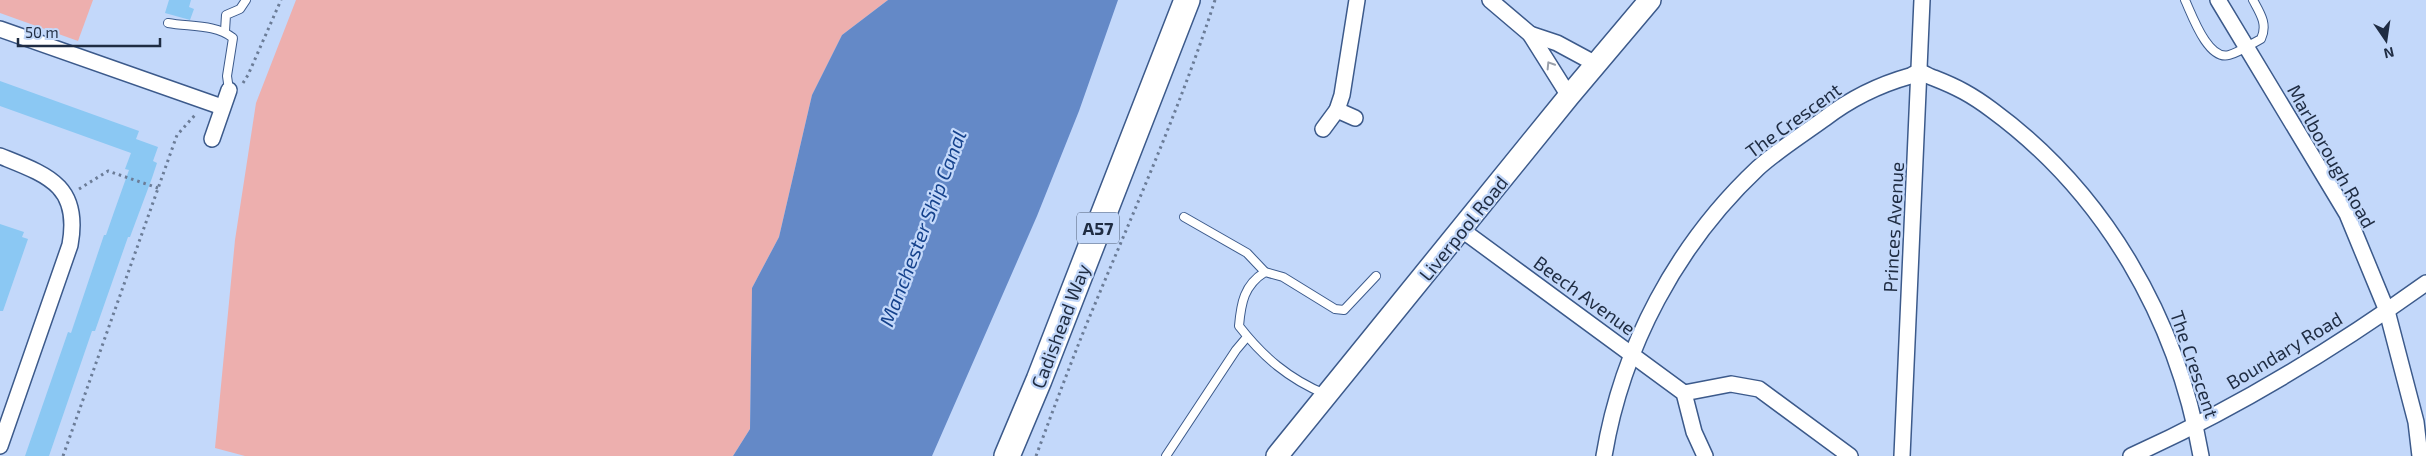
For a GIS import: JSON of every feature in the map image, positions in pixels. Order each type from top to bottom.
[{"type":"highway","name":"Cadishead Way","points":[[1007,456],[1039,380],[1187,0]]},
{"type":"main road","name":"Liverpool Road","points":[[1277,456],[1569,96],[1650,0]]},
{"type":"street","points":[[1323,129],[1337,110],[1342,95],[1357,0]]},
{"type":"street","points":[[1490,0],[1530,34],[1569,96]]},
{"type":"street","name":"Princes Avenue","points":[[1902,456],[1922,0]]},
{"type":"street","name":"Marlborough Road","points":[[2218,0],[2347,214],[2387,311],[2416,422],[2420,456]]},
{"type":"street","points":[[0,29],[222,107]]},
{"type":"street","points":[[1530,34],[1557,43],[1596,64]]},
{"type":"street","name":"The Crescent","points":[[1604,456],[1611,414],[1632,354],[1653,305],[1682,256],[1719,210],[1759,167],[1844,104],[1891,80],[1920,72],[1966,90],[2017,128],[2063,172],[2098,215],[2128,257],[2151,300],[2173,350],[2196,426],[2201,456]]},
{"type":"street","points":[[212,138],[229,90]]},
{"type":"street","points":[[1337,110],[1355,118]]},
{"type":"street","points":[[0,156],[45,174],[60,187],[70,206],[73,226],[70,245],[0,446]]},
{"type":"street","name":"Beech Avenue","points":[[1462,230],[1684,393]]},
{"type":"street","name":"Boundary Road","points":[[2131,456],[2196,426],[2387,311],[2426,283]]},
{"type":"street","points":[[1705,456],[1694,432],[1684,393],[1731,384],[1759,389],[1850,456]]},
{"type":"lane","points":[[225,31],[226,14],[240,9],[246,0]]},
{"type":"lane","points":[[2185,0],[2210,49],[2215,53],[2228,55],[2260,38],[2264,29],[2253,0]]},
{"type":"lane","points":[[168,23],[225,31],[234,38],[227,76],[229,90]]},
{"type":"lane","points":[[1184,217],[1248,253],[1265,272],[1283,277],[1335,309],[1344,310],[1376,276]]},
{"type":"lane","points":[[1265,272],[1254,279],[1246,290],[1239,326],[1247,337],[1280,369],[1300,383],[1327,395]]},
{"type":"lane","points":[[1166,456],[1236,350],[1247,337]]},
{"type":"path","points":[[229,90],[240,86],[248,75],[281,0]]},
{"type":"path","points":[[1036,456],[1084,330],[1149,176],[1201,44],[1215,0]]},
{"type":"path","points":[[64,456],[177,135],[208,102]]},
{"type":"path","points":[[65,197],[108,171],[158,188]]},
{"type":"shaded area","points":[[0,0],[93,0],[78,41],[0,13]]},
{"type":"shaded area","points":[[296,0],[888,0],[842,35],[812,95],[779,237],[752,288],[750,429],[733,456],[245,456],[215,448],[235,240],[256,103]]},
{"type":"water","name":"Manchester Ship Canal","points":[[888,0],[1118,0],[1079,111],[1037,216],[932,456],[733,456],[750,429],[752,288],[779,237],[812,95],[842,35]]},
{"type":"building","points":[[169,0],[191,0],[189,7],[194,9],[190,20],[165,13]]},
{"type":"building","points":[[0,81],[139,131],[136,139],[158,147],[153,161],[157,163],[152,178],[130,237],[128,237],[95,331],[92,331],[49,456],[25,456],[68,332],[71,333],[104,235],[106,235],[129,170],[125,169],[131,153],[0,106]]},
{"type":"building","points":[[0,224],[24,232],[22,237],[28,239],[3,311],[0,311]]}]
